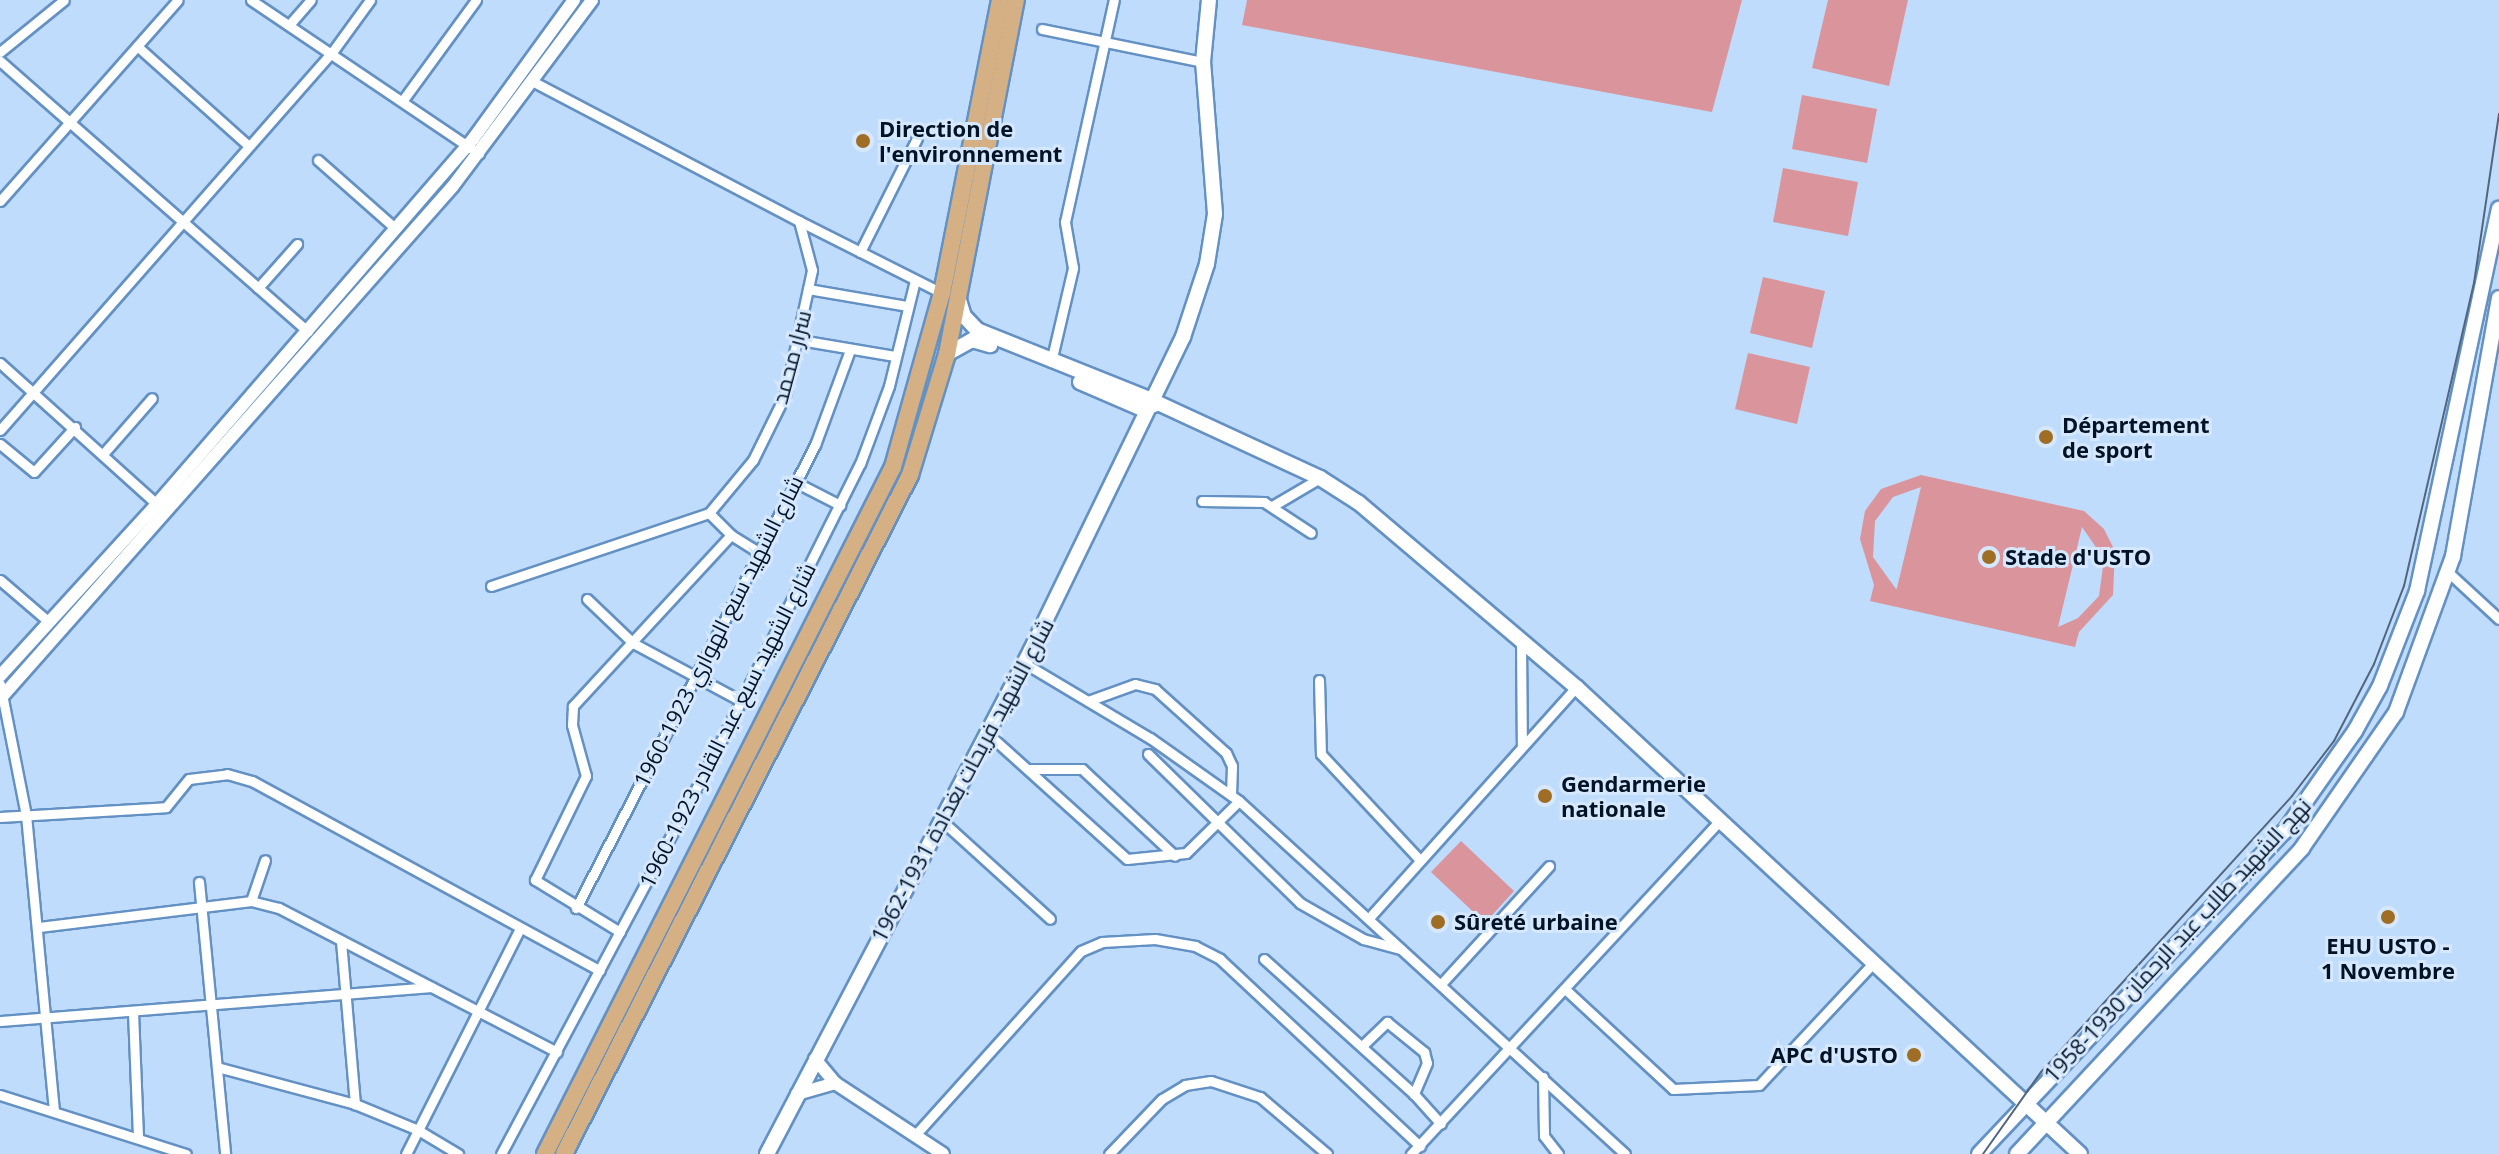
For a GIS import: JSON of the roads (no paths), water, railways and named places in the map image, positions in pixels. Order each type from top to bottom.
[{"type":"highway","points":[[545,1154],[877,506],[907,430],[942,293],[1000,0]]},
{"type":"highway","points":[[564,1154],[890,520],[925,435],[959,300],[1016,0]]},
{"type":"main road","name":"شارع الشهيد فريحات بغدادة 1931-1962","points":[[767,1154],[1024,663],[1154,405],[1183,337],[1213,235],[1214,187],[1203,62],[1209,0]]},
{"type":"main road","name":"نهج الشهيد طالب عبد الرحمان 1930-1958","points":[[1979,1154],[2284,832],[2327,775],[2380,686],[2417,591],[2499,209]]},
{"type":"main road","name":"نهج الشهيد طالب عبد الرحمان 1930-1958","points":[[2017,1154],[2302,848],[2342,797],[2396,712],[2448,572],[2474,459],[2499,298]]},
{"type":"main road","points":[[959,300],[964,316],[977,330],[1140,408],[1154,405],[1320,478],[1399,533],[1576,687],[2080,1154]]},
{"type":"main road","points":[[947,354],[961,342],[978,340],[1050,366]]},
{"type":"street","points":[[0,52],[64,0]]},
{"type":"street","points":[[0,201],[178,0]]},
{"type":"street","points":[[251,0],[333,51],[479,154]]},
{"type":"street","points":[[289,25],[311,0]]},
{"type":"street","points":[[0,430],[333,51],[370,0]]},
{"type":"street","points":[[403,100],[476,0]]},
{"type":"street","points":[[54,1110],[49,1018],[26,815],[2,692],[468,145],[574,0]]},
{"type":"street","points":[[0,676],[161,507],[479,154],[592,0]]},
{"type":"street","points":[[1050,366],[1073,268],[1065,222],[1114,0]]},
{"type":"street","points":[[1042,29],[1203,62]]},
{"type":"street","points":[[137,46],[249,146]]},
{"type":"street","points":[[0,61],[180,224],[308,332]]},
{"type":"street","points":[[534,82],[942,293]]},
{"type":"street","points":[[860,252],[917,138]]},
{"type":"street","points":[[318,160],[396,229]]},
{"type":"street","name":"سرار محمد","points":[[709,513],[753,460],[785,395],[800,340],[812,270],[799,221]]},
{"type":"street","points":[[258,288],[297,244]]},
{"type":"street","name":"شارع الشهيد سبع عبد القادر 1923-1960","points":[[501,1154],[600,971],[840,505],[880,412],[915,280]]},
{"type":"street","points":[[808,289],[907,306]]},
{"type":"street","points":[[800,340],[895,356]]},
{"type":"street","name":"شارع الشهيد سبع الهواري 1923-1960","points":[[576,908],[757,551],[815,445],[850,350]]},
{"type":"street","points":[[0,363],[161,507]]},
{"type":"street","points":[[103,454],[152,398]]},
{"type":"street","points":[[0,444],[34,472],[75,427]]},
{"type":"street","points":[[1202,501],[1274,505],[1320,478]]},
{"type":"street","points":[[795,482],[840,505]]},
{"type":"street","points":[[1274,505],[1311,533]]},
{"type":"street","points":[[491,586],[709,513],[731,535],[757,551]]},
{"type":"street","points":[[620,932],[543,889],[535,880],[538,867],[586,776],[572,725],[573,706],[731,535]]},
{"type":"street","points":[[2448,572],[2499,619]]},
{"type":"street","points":[[0,580],[49,622]]},
{"type":"street","points":[[587,599],[633,643],[741,701]]},
{"type":"street","points":[[1521,637],[1522,746]]},
{"type":"street","points":[[1024,663],[1088,701],[1235,798],[1625,1154]]},
{"type":"street","points":[[1319,680],[1321,754],[1420,860]]},
{"type":"street","points":[[987,733],[1123,857],[1186,853],[1220,820],[1235,798],[1232,766],[1226,753],[1155,689],[1135,684],[1088,701]]},
{"type":"street","points":[[1369,918],[1576,687]]},
{"type":"street","points":[[1148,754],[1314,913],[1363,939],[1405,950]]},
{"type":"street","points":[[1028,769],[1082,769],[1175,856]]},
{"type":"street","points":[[0,817],[166,807],[189,779],[227,774],[252,781],[519,930],[600,971]]},
{"type":"street","points":[[941,820],[1050,919]]},
{"type":"street","points":[[1411,1154],[1720,820]]},
{"type":"street","points":[[251,901],[265,860]]},
{"type":"street","points":[[1441,984],[1549,866]]},
{"type":"street","points":[[199,882],[225,1154]]},
{"type":"street","points":[[39,927],[203,904],[251,901],[279,908],[557,1052]]},
{"type":"street","points":[[406,1154],[519,930]]},
{"type":"street","points":[[916,1134],[1081,951],[1102,942],[1155,939],[1195,946],[1220,959],[1420,1146]]},
{"type":"street","points":[[341,941],[355,1104]]},
{"type":"street","points":[[1264,959],[1414,1094],[1441,1124]]},
{"type":"street","points":[[1565,989],[1673,1089],[1759,1085],[1874,962]]},
{"type":"street","points":[[0,1021],[212,1007],[432,987]]},
{"type":"street","points":[[133,1012],[138,1137]]},
{"type":"street","points":[[1362,1046],[1387,1022],[1424,1052],[1427,1063],[1414,1094]]},
{"type":"street","points":[[815,1059],[835,1083],[943,1154]]},
{"type":"street","points":[[217,1067],[355,1104],[418,1130],[458,1154]]},
{"type":"street","points":[[1543,1077],[1544,1136],[1558,1154]]},
{"type":"street","points":[[1109,1154],[1162,1099],[1185,1085],[1211,1081],[1260,1097],[1326,1154]]},
{"type":"street","points":[[797,1094],[835,1083]]},
{"type":"street","points":[[0,1095],[186,1154]]},
{"type":"tram line","points":[[1983,1154],[2041,1072],[2292,796],[2334,741],[2374,664],[2404,586],[2474,283],[2499,114]]},
{"type":"place","name":"Direction de l'environnement","points":[[863,141]]},
{"type":"place","name":"Département de sport","points":[[2046,437]]},
{"type":"place","name":"Stade d'USTO","points":[[1989,557]]},
{"type":"place","name":"Gendarmerie nationale","points":[[1545,796]]},
{"type":"place","name":"EHU USTO - 1 Novembre","points":[[2388,917]]},
{"type":"place","name":"Sûreté urbaine","points":[[1438,922]]},
{"type":"place","name":"APC d'USTO","points":[[1914,1055]]}]
